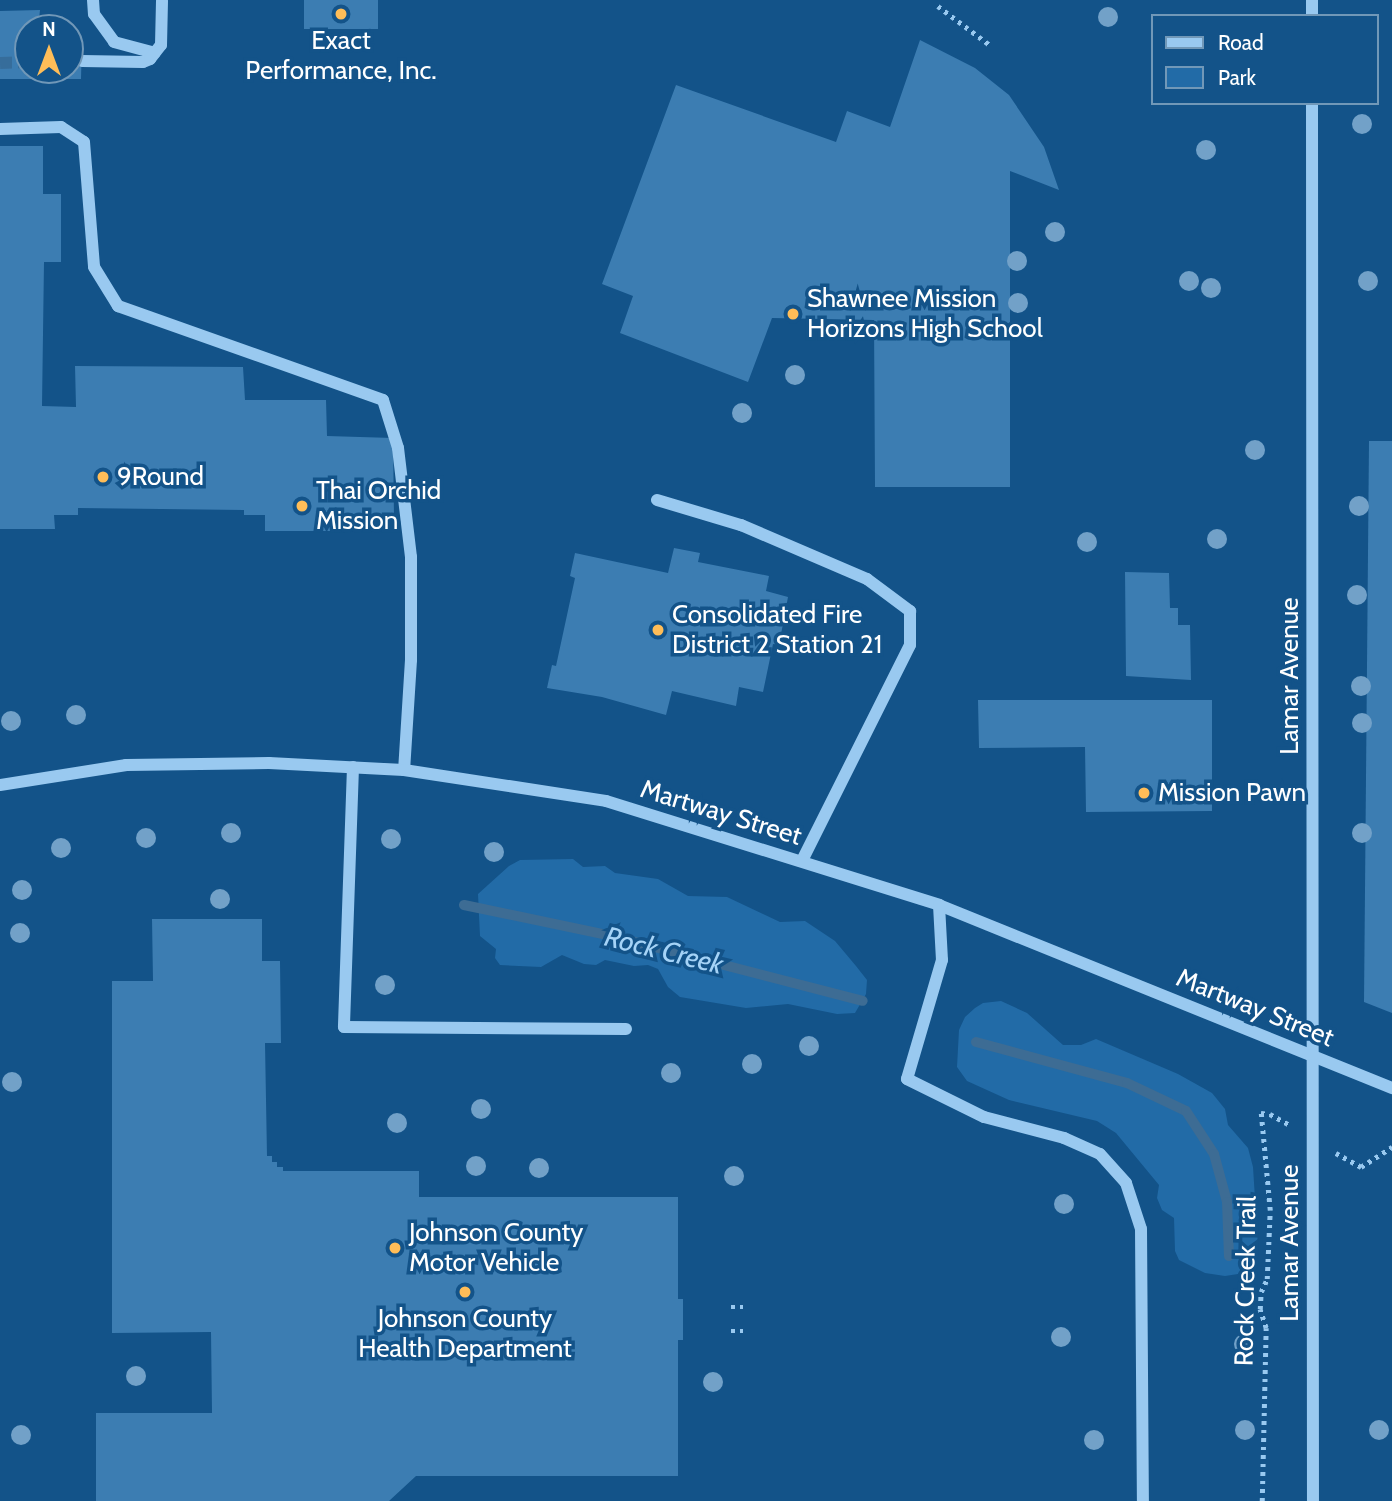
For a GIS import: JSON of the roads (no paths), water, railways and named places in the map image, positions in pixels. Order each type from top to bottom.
[{"type":"street","points":[[93,0],[94,14],[114,42],[155,53]]},
{"type":"street","points":[[84,61],[143,62],[155,53],[162,45],[162,1]]},
{"type":"street","name":"Lamar Avenue","points":[[1312,105],[1313,1501]]},
{"type":"street","points":[[0,129],[61,127],[84,142],[94,267],[118,306],[383,400],[398,448],[411,557],[411,660],[404,769]]},
{"type":"street","points":[[657,500],[741,525],[867,579],[911,611],[909,645],[802,861]]},
{"type":"street","name":"Martway Street","points":[[0,785],[126,765],[269,763],[404,769],[606,801],[939,905],[1392,1088]]},
{"type":"street","points":[[353,766],[344,1027],[626,1029]]},
{"type":"street","points":[[939,905],[942,960],[907,1079],[984,1117],[1064,1138],[1100,1154],[1126,1183],[1141,1229],[1143,1501]]},
{"type":"waterway","name":"Rock Creek","points":[[464,905],[608,935],[863,1001]]},
{"type":"waterway","name":"Rock Creek","points":[[976,1042],[1127,1083],[1186,1111],[1214,1154],[1227,1202],[1229,1256]]},
{"type":"tunnel","points":[[0,63],[14,62]]},
{"type":"place","name":"Exact Performance, Inc.","points":[[341,14]]},
{"type":"place","name":"Shawnee Mission Horizons High School","points":[[793,314]]},
{"type":"place","name":"9Round","points":[[103,477]]},
{"type":"place","name":"Thai Orchid Mission","points":[[302,506]]},
{"type":"place","name":"Consolidated Fire District 2 Station 21","points":[[658,630]]},
{"type":"place","name":"Mission Pawn","points":[[1144,793]]},
{"type":"place","name":"Johnson County Motor Vehicle","points":[[395,1248]]},
{"type":"place","name":"Johnson County Health Department","points":[[465,1292]]}]
